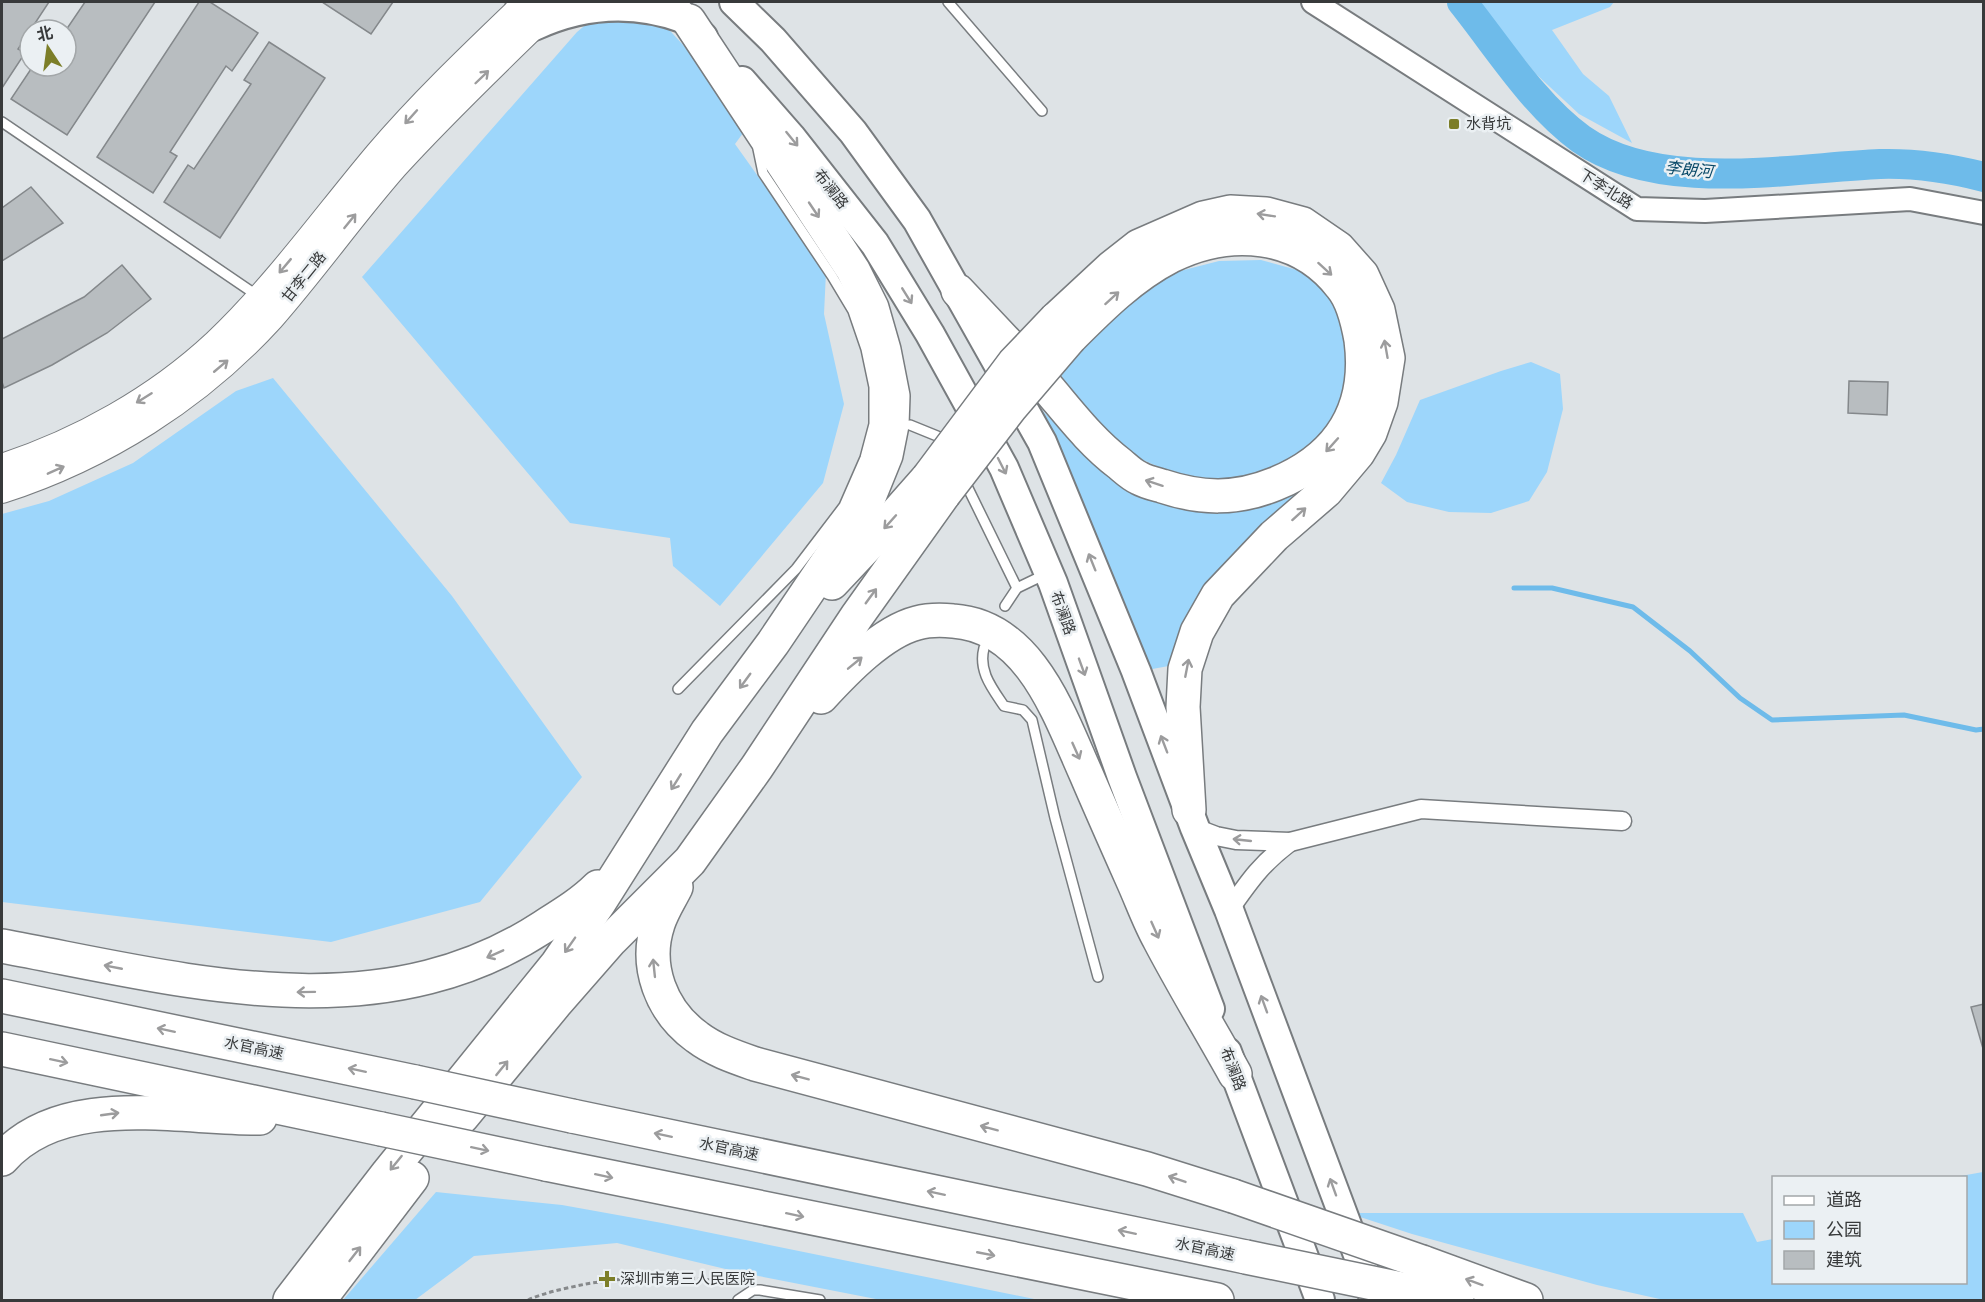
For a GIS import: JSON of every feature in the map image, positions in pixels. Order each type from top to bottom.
[{"type":"highway","points":[[290,1300],[388,1173],[557,964],[599,903],[707,732],[773,643],[854,523],[878,478],[886,455],[892,424],[893,396],[884,350],[872,308],[853,270],[679,11]]},
{"type":"highway","points":[[773,643],[882,530],[936,486],[1011,407],[1063,329],[1111,268],[1139,246],[1203,218],[1230,212],[1266,214],[1303,224],[1338,248],[1362,275],[1378,310],[1388,358],[1381,402],[1370,433],[1358,453],[1326,490],[1274,537],[1218,595],[1197,632],[1185,669],[1184,688],[1192,819]]},
{"type":"highway","points":[[958,291],[1104,452],[1138,478],[1176,491],[1215,497],[1257,491],[1293,477],[1326,452],[1345,430],[1360,398],[1364,361],[1358,323],[1343,288],[1323,266],[1294,247],[1252,238],[1214,240],[1172,256],[1135,277],[1063,329]]},
{"type":"highway","points":[[936,486],[857,616],[757,767],[690,861],[658,923],[653,947],[653,973],[660,994],[675,1016],[696,1036],[722,1051],[755,1065],[1147,1169],[1233,1196],[1422,1278],[1526,1300]]},
{"type":"highway","points":[[757,767],[848,667],[899,630],[918,622],[942,620],[964,622],[987,630],[1012,646],[1033,669],[1061,717],[1159,939],[1235,1074]]},
{"type":"highway","points":[[2,946],[215,986],[300,992],[378,988],[459,967],[495,954],[530,936],[592,893],[639,841]]},
{"type":"highway","points":[[319,1300],[414,1175],[555,1004],[611,940],[690,861]]},
{"type":"highway","name":"水官高速","points":[[2,996],[1246,1257],[1422,1278],[1457,1300]]},
{"type":"highway","points":[[2,1048],[546,1164],[1217,1300]]},
{"type":"highway","points":[[2,1160],[11,1149],[40,1130],[75,1118],[110,1114],[166,1113],[230,1118],[324,1117]]},
{"type":"main road","name":"甘李二路","points":[[2,467],[74,438],[125,410],[168,383],[216,343],[259,297],[421,106],[526,9],[560,2]]},
{"type":"main road","points":[[734,2],[773,40],[853,132],[917,220],[1042,442],[1136,671],[1229,910],[1375,1300]]},
{"type":"main road","points":[[526,9],[558,15],[583,7],[611,3],[640,4],[679,11]]},
{"type":"main road","name":"甘李二路","points":[[2,490],[38,478],[84,458],[135,430],[177,402],[230,359],[270,318],[394,168],[436,122],[526,9]]},
{"type":"main road","name":"布澜路","points":[[679,11],[791,137],[875,244],[930,334],[1004,468],[1048,573],[1122,777],[1320,1300]]},
{"type":"street","name":"下李北路","points":[[1313,2],[1637,209],[1705,211],[1910,199],[1983,213]]},
{"type":"street","points":[[1192,819],[1216,836],[1236,840],[1290,842],[1421,809],[1623,821]]},
{"type":"street","points":[[1229,910],[1252,876],[1272,855],[1290,842]]},
{"type":"lane","points":[[948,2],[1042,111]]},
{"type":"lane","points":[[678,689],[796,568],[844,506],[866,458],[877,424],[874,387],[866,349],[853,311],[763,173],[750,115]]},
{"type":"lane","points":[[2,122],[259,297]]},
{"type":"lane","points":[[910,425],[942,438],[1017,588]]},
{"type":"lane","points":[[1005,606],[1017,588],[1048,573]]},
{"type":"lane","points":[[984,648],[982,666],[989,684],[1004,706],[1023,710],[1032,720],[1055,819],[1098,977]]},
{"type":"lane","points":[[738,1300],[753,1290],[820,1300]]},
{"type":"path","points":[[528,1300],[572,1287],[625,1278],[679,1277],[771,1291]]},
{"type":"green space","points":[[1478,2],[1614,2],[1610,7],[1552,30],[1583,74],[1609,96],[1632,143],[1579,114],[1536,74]]},
{"type":"green space","points":[[600,13],[662,22],[684,46],[746,129],[735,144],[826,272],[824,314],[844,404],[823,483],[720,606],[673,566],[670,538],[570,523],[362,277],[577,32]]},
{"type":"green space","points":[[1261,260],[1301,271],[1323,289],[1341,316],[1353,352],[1345,393],[1329,429],[1304,451],[1263,473],[1221,481],[1179,476],[1125,452],[1088,423],[1060,373],[1081,344],[1149,283],[1180,271],[1219,261]]},
{"type":"green space","points":[[1531,362],[1560,374],[1563,409],[1547,472],[1529,501],[1491,513],[1449,512],[1407,502],[1381,483],[1420,400]]},
{"type":"green space","points":[[273,378],[452,596],[582,777],[480,902],[331,942],[2,902],[2,514],[49,501],[133,463],[236,391]]},
{"type":"green space","points":[[1040,408],[1080,449],[1170,496],[1344,451],[1280,514],[1234,552],[1204,588],[1180,628],[1174,665],[1147,670]]},
{"type":"green space","points":[[1983,1172],[1983,1300],[1664,1300],[1597,1285],[1412,1234],[1348,1213],[1743,1213],[1757,1242],[1772,1239],[1772,1284],[1967,1284],[1967,1176],[1961,1176]]},
{"type":"green space","points":[[436,1192],[562,1205],[662,1223],[1039,1300],[881,1300],[738,1272],[617,1243],[474,1256],[415,1300],[343,1300]]},
{"type":"building","points":[[2,2],[49,2],[38,18],[18,18],[18,64],[2,88]]},
{"type":"building","points":[[85,2],[155,2],[67,135],[11,99],[25,78],[78,78],[78,18],[74,18]]},
{"type":"building","points":[[199,2],[210,2],[258,33],[232,71],[226,66],[170,152],[177,156],[153,193],[97,157]]},
{"type":"building","points":[[322,2],[393,2],[371,34]]},
{"type":"building","points":[[269,42],[325,78],[220,238],[164,202],[188,165],[194,169],[251,84],[244,80]]},
{"type":"building","points":[[31,187],[63,223],[2,261],[2,208]]},
{"type":"building","points":[[122,265],[151,299],[107,333],[52,365],[4,388],[2,339],[84,297]]},
{"type":"building","points":[[1849,381],[1888,382],[1887,415],[1848,413]]},
{"type":"building","points":[[1984,1004],[1984,1052],[1971,1007]]},
{"type":"waterway","name":"李朗河","points":[[1462,2],[1517,75],[1548,110],[1581,139],[1613,156],[1648,167],[1686,172],[1726,174],[1906,164],[1984,177]]},
{"type":"waterway","points":[[1514,588],[1552,588],[1633,607],[1690,651],[1740,698],[1772,720],[1904,715],[1976,730],[1984,729]]},
{"type":"place","name":"水背坑","points":[[1454,124]]},
{"type":"place","name":"深圳市第三人民医院","points":[[607,1279]]}]
